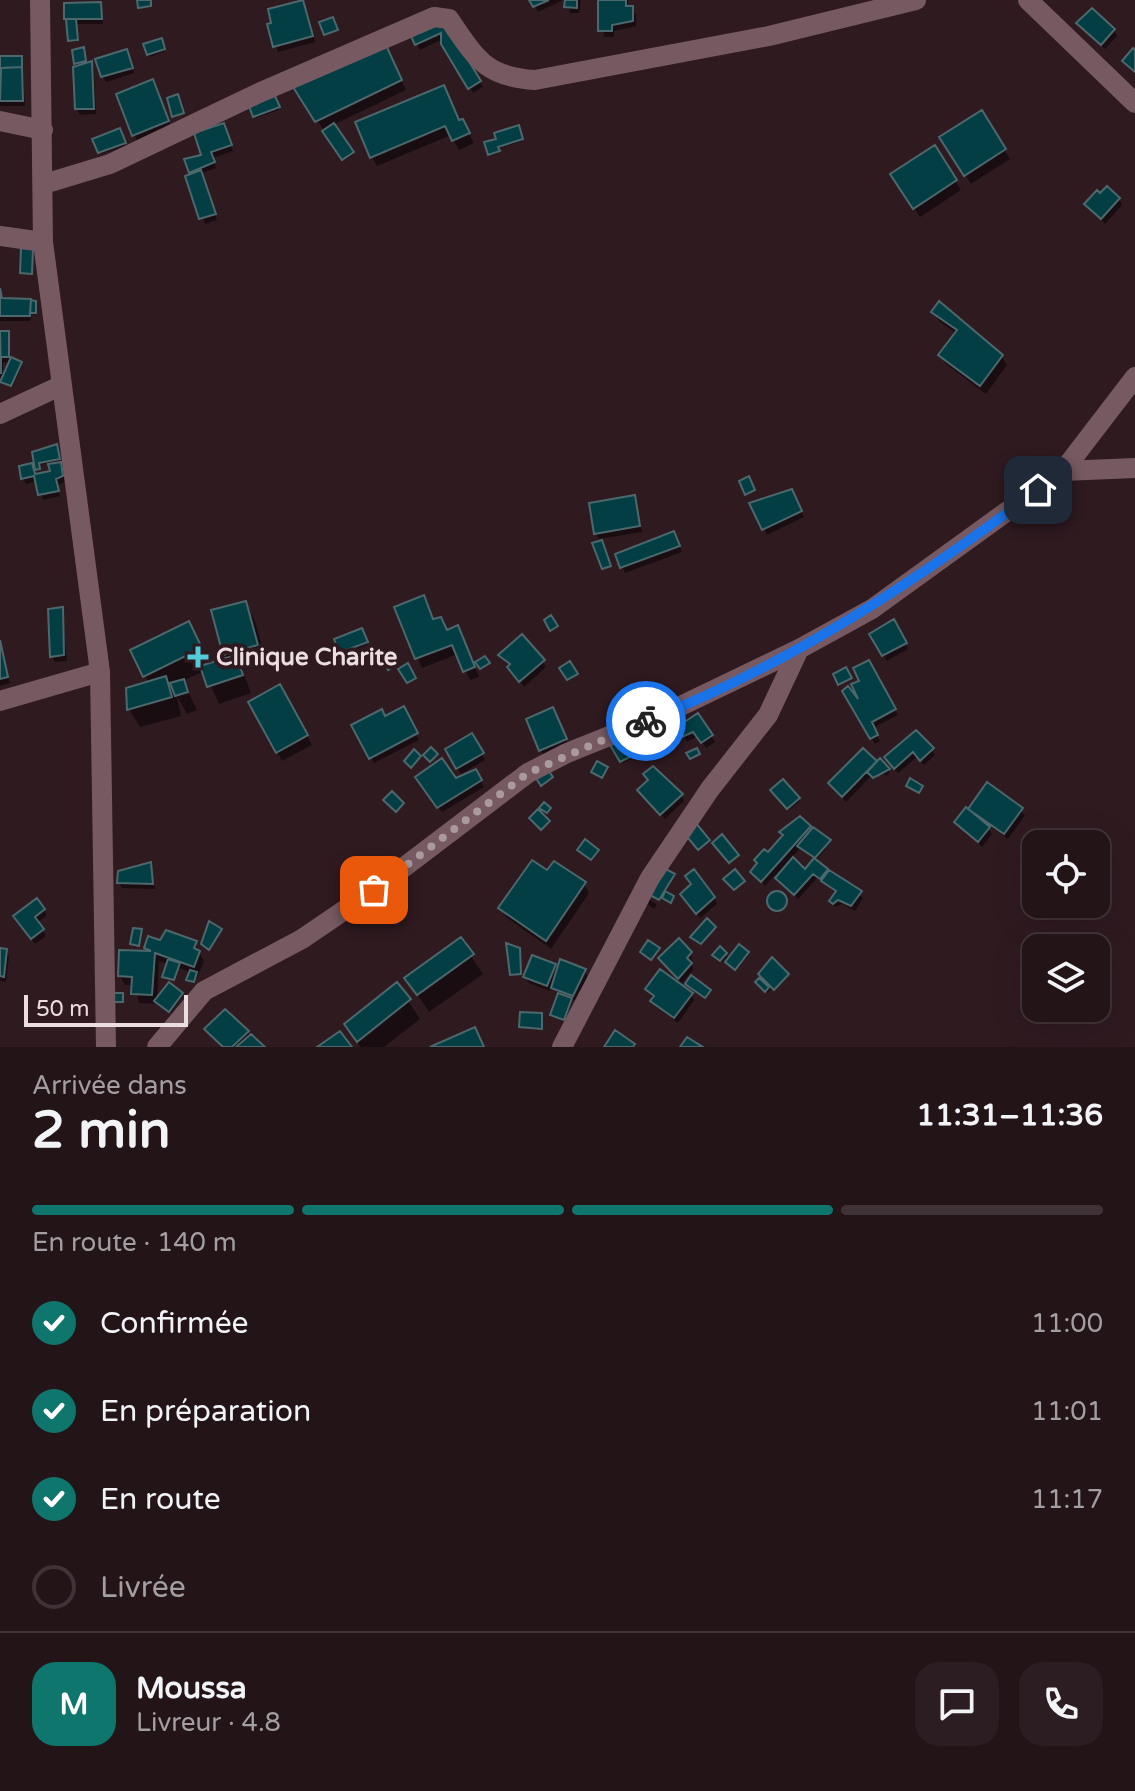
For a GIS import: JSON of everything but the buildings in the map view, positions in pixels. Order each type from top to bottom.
[{"type":"street","points":[[40,0],[43,242],[100,672],[106,1047]]},
{"type":"street","points":[[44,184],[110,164],[261,92],[434,17],[449,19],[490,71],[535,80],[769,36],[916,0]]},
{"type":"street","points":[[1028,0],[1135,103]]},
{"type":"street","points":[[0,121],[43,130]]},
{"type":"street","points":[[0,236],[43,242]]},
{"type":"street","points":[[157,1047],[204,991],[302,939],[374,890],[528,773],[567,753],[664,714],[799,649],[885,600],[1063,471],[1135,377]]},
{"type":"street","points":[[0,414],[60,386]]},
{"type":"street","points":[[1063,471],[1135,468]]},
{"type":"street","points":[[562,1047],[650,878],[710,789],[768,715],[799,649]]},
{"type":"street","points":[[0,701],[100,672]]},
{"type":"way so far","points":[[374,890],[528,773],[567,753],[646,721]]},
{"type":"place","name":"Clinique Charite","points":[[198,657]]},
{"type":"route","points":[[646,721],[799,649],[872,609],[1038,490]]}]
